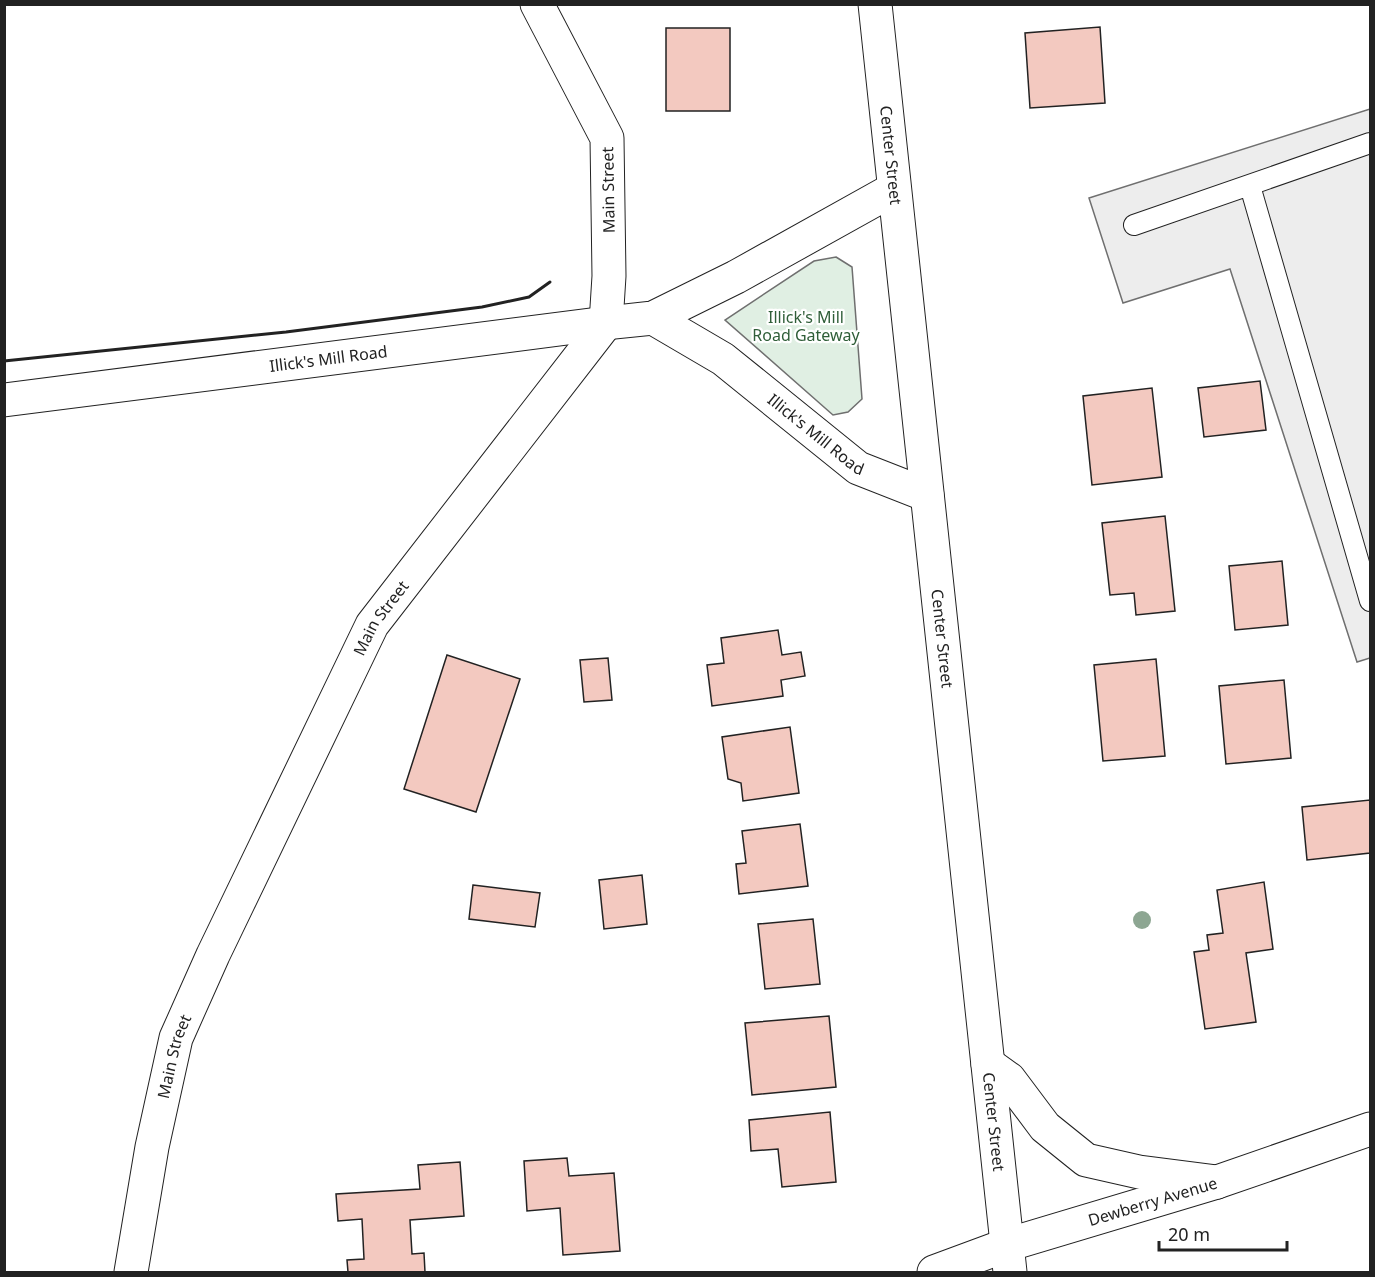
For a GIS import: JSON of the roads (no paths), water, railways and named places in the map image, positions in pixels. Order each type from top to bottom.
[{"type":"street","name":"Main Street","points":[[131,1272],[152,1147],[176,1038],[213,955],[372,625],[606,322],[609,276],[607,138],[537,4]]},
{"type":"street","name":"Center Street","points":[[874,4],[1009,1259]]},
{"type":"street","name":"Illick's Mill Road","points":[[4,400],[606,322],[652,318],[736,277],[894,189]]},
{"type":"street","name":"Illick's Mill Road","points":[[652,318],[723,359],[858,468],[927,495]]},
{"type":"street","points":[[988,1064],[1009,1080],[1045,1127],[1086,1160],[1139,1172],[1217,1182]]},
{"type":"street","name":"Dewberry Avenue","points":[[934,1272],[1009,1259],[1217,1182],[1371,1129]]},
{"type":"lane","points":[[1134,225],[1371,143]]},
{"type":"lane","points":[[1250,186],[1371,601]]},
{"type":"park label","name":"Illick's Mill Road Gateway","points":[[806,326]]}]
